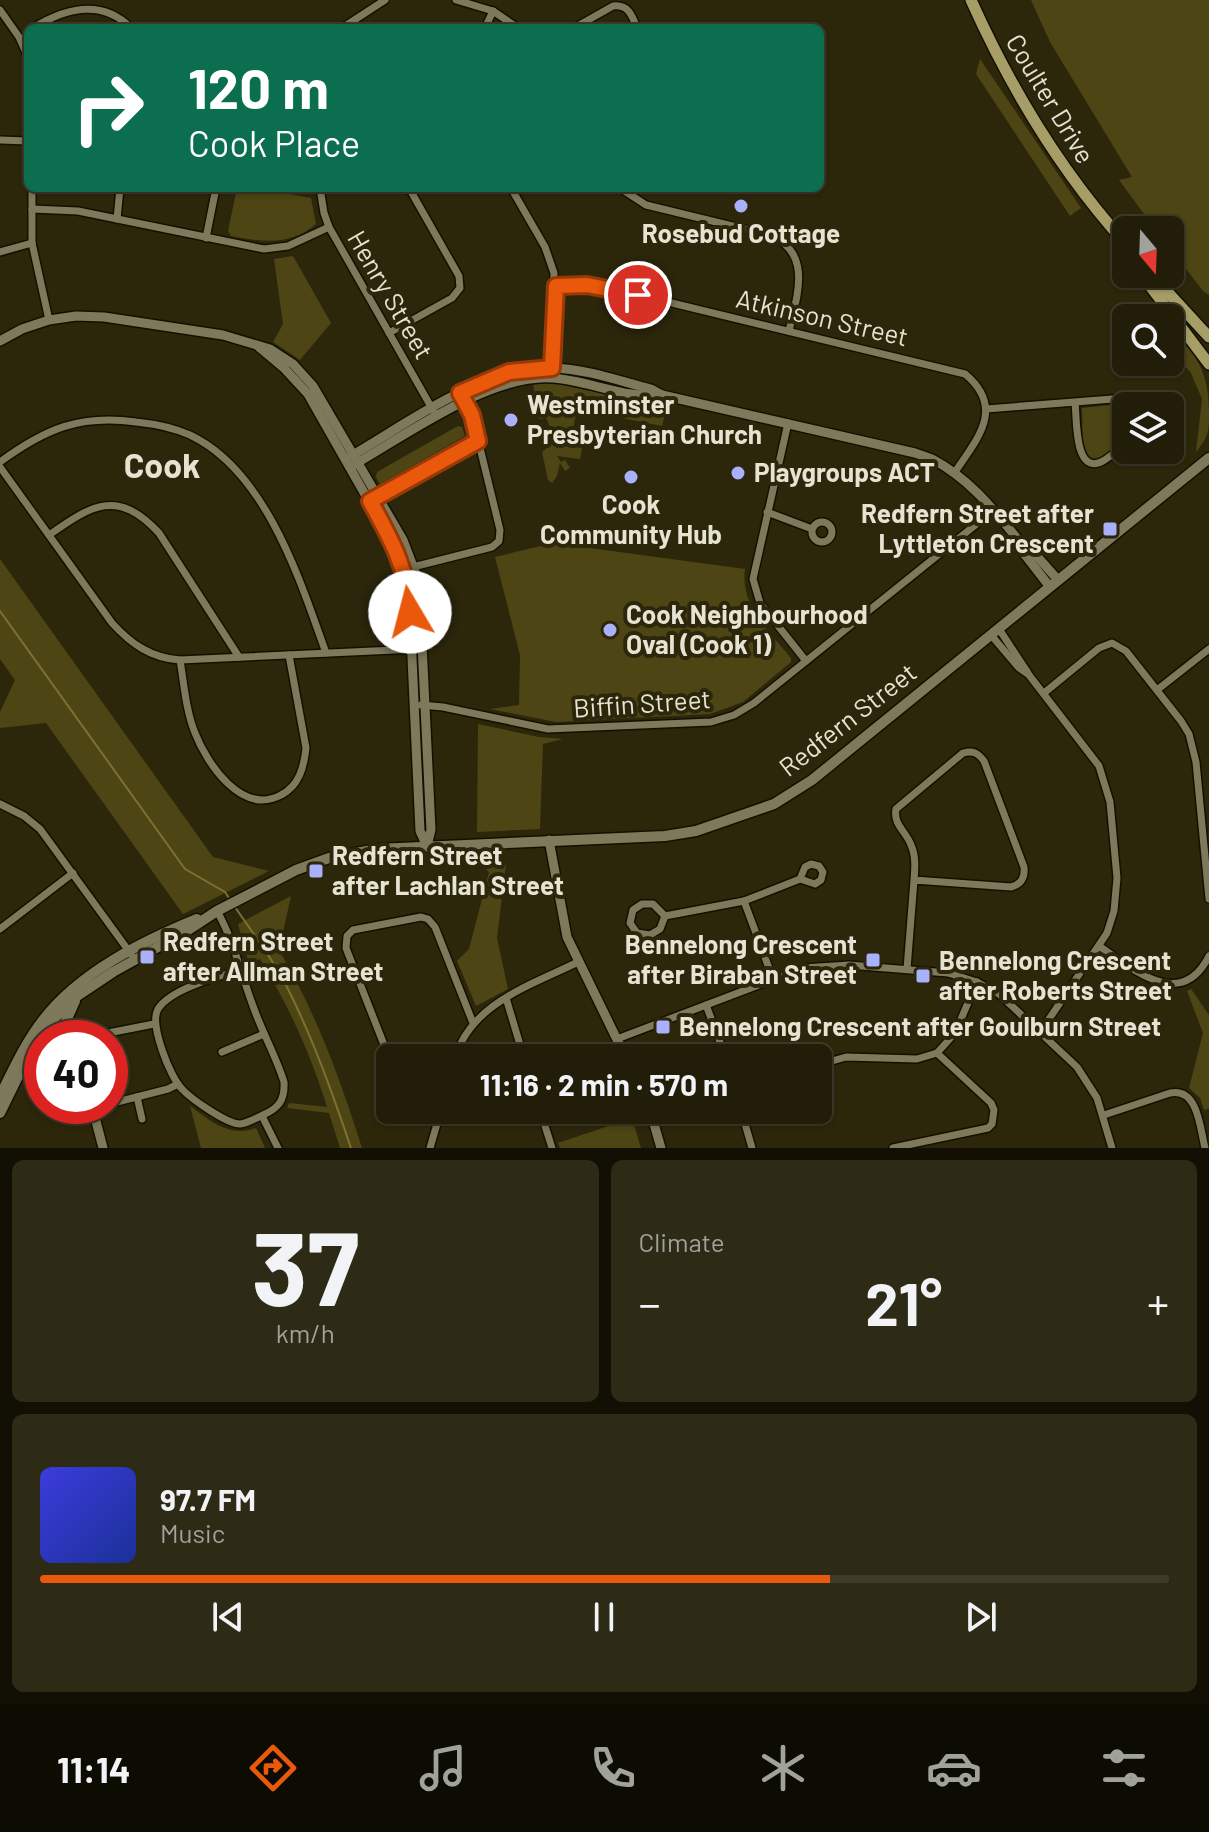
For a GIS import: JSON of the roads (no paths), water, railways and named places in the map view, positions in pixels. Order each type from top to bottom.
[{"type":"main road","name":"Coulter Drive","points":[[971,0],[1017,94],[1112,234]]},
{"type":"main road","name":"Coulter Drive","points":[[1100,216],[1112,229]]},
{"type":"main road","points":[[1152,288],[1209,364]]},
{"type":"main road","points":[[1164,288],[1209,337]]},
{"type":"main road","name":"Redfern Street","points":[[51,1020],[75,987],[132,955],[185,932],[222,908],[296,870],[329,858],[377,849],[665,836],[718,825],[774,804],[812,780],[1209,458]]},
{"type":"main road","name":"Redfern Street","points":[[53,1020],[74,998],[132,955]]},
{"type":"main road","points":[[66,1020],[76,1000],[91,986]]},
{"type":"main road","name":"Redfern Street","points":[[0,1096],[24,1052]]},
{"type":"main road","name":"Redfern Street","points":[[0,1113],[24,1068]]},
{"type":"street","points":[[348,24],[385,0]]},
{"type":"street","points":[[456,0],[493,11],[512,24]]},
{"type":"street","points":[[40,24],[86,1],[111,5],[129,24]]},
{"type":"street","points":[[581,24],[620,5],[632,14],[636,24]]},
{"type":"street","points":[[0,10],[24,48]]},
{"type":"street","points":[[487,24],[493,11]]},
{"type":"street","points":[[19,37],[24,34]]},
{"type":"street","points":[[0,140],[24,141]]},
{"type":"street","points":[[32,192],[32,243],[49,320]]},
{"type":"street","points":[[117,219],[120,192]]},
{"type":"street","points":[[206,238],[215,192]]},
{"type":"street","name":"Henry Street","points":[[321,192],[329,227],[434,413]]},
{"type":"street","points":[[389,333],[452,298],[460,288],[459,276],[411,192]]},
{"type":"street","points":[[513,192],[550,259],[556,286],[552,373]]},
{"type":"street","points":[[626,192],[646,205],[770,235],[783,242],[793,253],[800,273],[789,331]]},
{"type":"street","points":[[32,209],[66,209],[248,247],[272,249],[303,241],[329,227]]},
{"type":"street","points":[[0,252],[32,243]]},
{"type":"street","name":"Atkinson Street","points":[[556,286],[606,287],[957,370],[977,385],[986,409]]},
{"type":"street","points":[[0,341],[49,320],[76,316],[104,317],[223,335],[278,352],[306,377],[327,406],[374,498],[403,540],[409,568],[419,591],[420,831],[427,846]]},
{"type":"street","points":[[352,460],[462,397],[552,373],[915,453],[955,472],[975,489],[1020,542],[1022,551],[1054,584]]},
{"type":"street","points":[[409,568],[492,547],[499,541],[500,530],[472,415],[462,397]]},
{"type":"street","points":[[955,472],[981,433],[986,409],[1112,399]]},
{"type":"street","points":[[1075,403],[1080,452],[1085,460],[1094,464],[1112,453]]},
{"type":"street","points":[[326,653],[292,561],[256,497],[224,458],[192,436],[158,425],[97,419],[57,428],[30,441],[0,464],[122,634],[147,652],[180,660],[417,649]]},
{"type":"street","points":[[788,423],[754,569],[754,589],[760,603],[806,661]]},
{"type":"street","points":[[374,498],[478,441]]},
{"type":"street","points":[[49,535],[80,513],[96,506],[121,507],[144,518],[159,533],[239,657]]},
{"type":"street","name":"Biffin Street","points":[[420,706],[443,707],[563,729],[719,720],[748,708],[994,510]]},
{"type":"street","points":[[767,512],[812,529]]},
{"type":"street","points":[[995,632],[1019,668],[1029,675],[1096,759],[1107,787],[1117,895],[1112,918],[1099,946],[1041,1031]]},
{"type":"street","points":[[1044,693],[1099,648],[1112,643],[1123,648],[1157,690],[1181,721],[1194,748],[1206,826],[1209,899]]},
{"type":"street","points":[[1157,690],[1209,649]]},
{"type":"street","points":[[180,660],[191,723],[201,747],[235,790],[260,800],[285,793],[299,777],[305,760],[306,748],[289,655]]},
{"type":"street","points":[[907,969],[914,856],[908,838],[896,821],[896,809],[963,753],[977,753],[984,761],[1024,867],[1023,878],[1011,887],[914,880]]},
{"type":"street","points":[[0,804],[24,816],[40,829],[132,955]]},
{"type":"street","points":[[549,840],[564,928],[619,1044]]},
{"type":"street","points":[[0,929],[73,873]]},
{"type":"street","points":[[665,916],[744,901],[800,879]]},
{"type":"street","points":[[744,901],[773,979]]},
{"type":"street","points":[[642,904],[653,904],[665,916],[660,929],[650,935],[637,933],[630,923],[633,910],[642,904]]},
{"type":"street","points":[[222,908],[241,970],[283,1078],[284,1091],[276,1109],[243,1123],[231,1122],[185,1093],[178,1084],[154,1024],[157,1011],[165,1001],[202,982],[241,970]]},
{"type":"street","points":[[384,1044],[346,948],[347,936],[353,930],[421,917],[428,919],[435,927],[473,1023]]},
{"type":"street","points":[[1099,946],[1143,976],[1164,984],[1182,982],[1192,977],[1205,965],[1209,956]]},
{"type":"street","points":[[460,1044],[483,1013],[578,962]]},
{"type":"street","points":[[617,1039],[773,979],[821,965],[948,973],[977,982],[1013,1005],[1077,1067],[1104,1115],[1112,1148]]},
{"type":"street","points":[[832,1061],[846,1057],[917,1059],[937,1053],[955,1033],[977,982]]},
{"type":"street","points":[[506,998],[520,1044]]},
{"type":"street","points":[[706,1005],[721,1044]]},
{"type":"street","points":[[128,1029],[154,1024]]},
{"type":"street","points":[[222,1052],[264,1034]]},
{"type":"street","points":[[893,1148],[988,1128],[992,1124],[994,1110],[991,1103],[937,1053]]},
{"type":"street","points":[[128,1099],[178,1084]]},
{"type":"street","points":[[1104,1115],[1181,1092],[1189,1097],[1194,1106],[1205,1148]]},
{"type":"street","points":[[137,1097],[142,1119]]},
{"type":"street","points":[[262,1116],[278,1148]]},
{"type":"street","points":[[97,1124],[103,1148]]},
{"type":"street","points":[[430,1148],[437,1124]]},
{"type":"street","points":[[544,1124],[552,1148]]},
{"type":"street","points":[[654,1124],[661,1148]]},
{"type":"street","points":[[745,1124],[752,1148]]},
{"type":"waterway","points":[[0,611],[185,869],[225,892],[229,898]]},
{"type":"waterway","points":[[235,907],[275,965],[296,1005],[322,1065],[351,1148]]},
{"type":"place","name":"Rosebud Cottage","points":[[741,206]]},
{"type":"place","name":"Westminster Presbyterian Church","points":[[511,420]]},
{"type":"place","name":"Playgroups ACT","points":[[738,473]]},
{"type":"place","name":"Cook Community Hub","points":[[631,477]]},
{"type":"place","name":"Redfern Street after Lyttleton Crescent","points":[[1110,529]]},
{"type":"place","name":"Cook Neighbourhood Oval (Cook 1)","points":[[610,630]]},
{"type":"place","name":"Redfern Street after Lachlan Street","points":[[316,871]]},
{"type":"place","name":"Redfern Street after Allman Street","points":[[147,957]]},
{"type":"place","name":"Bennelong Crescent after Biraban Street","points":[[873,960]]},
{"type":"place","name":"Bennelong Crescent after Roberts Street","points":[[923,976]]},
{"type":"place","name":"Bennelong Crescent after Goulburn Street","points":[[663,1027]]},
{"type":"district","name":"Cook","points":[[162,466]]}]
